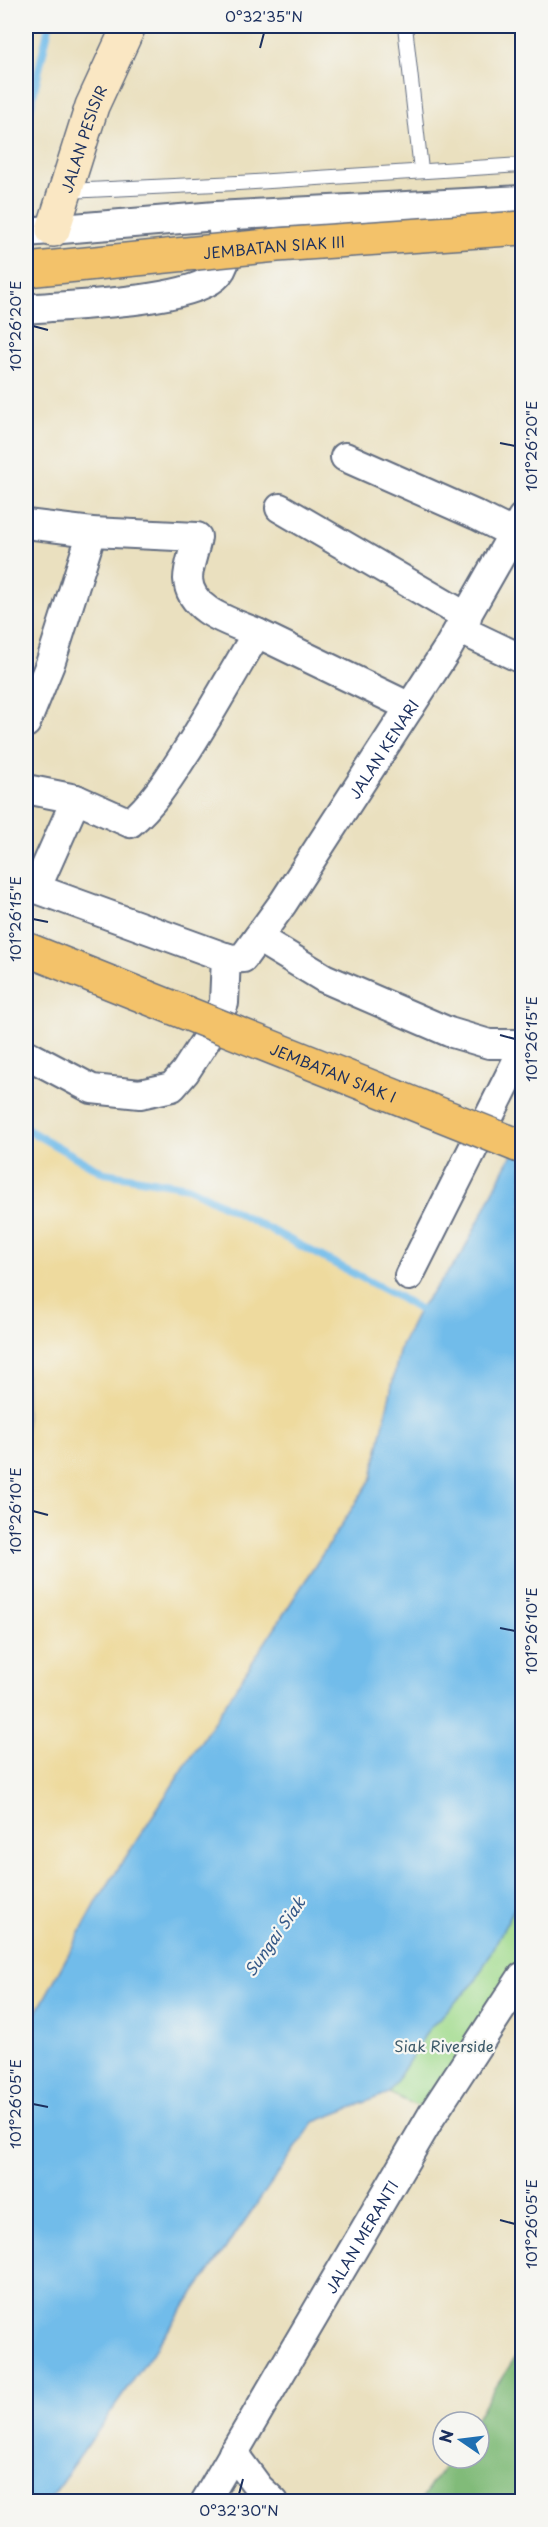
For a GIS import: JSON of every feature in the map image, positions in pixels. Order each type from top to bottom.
[{"type":"main road","name":"JEMBATAN SIAK III","points":[[26,270],[277,245],[522,228]]},
{"type":"main road","name":"JEMBATAN SIAK I","points":[[26,949],[522,1147]]},
{"type":"street","name":"JALAN PESISIR","points":[[39,231],[67,190],[92,106],[129,26]]},
{"type":"street","points":[[39,231],[216,216],[522,200]]},
{"type":"street","points":[[27,309],[168,295],[194,289],[218,275],[226,257],[226,239],[216,216]]},
{"type":"street","points":[[345,457],[476,515],[519,530]]},
{"type":"street","points":[[279,508],[522,659]]},
{"type":"street","points":[[26,524],[92,532],[198,537],[188,577],[191,593],[196,601],[210,611],[410,707]]},
{"type":"street","name":"JALAN KENARI","points":[[226,957],[236,960],[243,958],[283,903],[410,707],[519,530]]},
{"type":"street","points":[[26,723],[50,664],[92,532]]},
{"type":"street","points":[[26,789],[76,799],[130,823],[143,812],[169,778],[213,711],[257,633]]},
{"type":"street","points":[[26,1054],[92,1089],[140,1094],[172,1087],[185,1072],[213,1029],[224,1003],[226,957],[31,887],[76,799]]},
{"type":"street","points":[[258,938],[324,978],[449,1032],[489,1044],[522,1044]]},
{"type":"street","points":[[410,1276],[522,1051]]},
{"type":"street","name":"JALAN MERANTI","points":[[205,2502],[432,2115],[522,1977]]},
{"type":"street","points":[[233,2453],[259,2488],[274,2502]]},
{"type":"lane","points":[[405,26],[421,170]]},
{"type":"lane","points":[[67,190],[238,183],[522,165]]},
{"type":"green space","name":"Siak Riverside","points":[[522,1894],[522,1964],[428,2111],[389,2093],[428,2030],[475,1982]]},
{"type":"green space","points":[[522,2347],[522,2501],[420,2501],[441,2470],[491,2470],[491,2410],[481,2410]]},
{"type":"sand","points":[[26,1129],[104,1173],[188,1187],[419,1309],[400,1348],[372,1478],[98,1900],[37,2012],[26,2022]]},
{"type":"water","name":"Sungai Siak","points":[[522,1134],[522,1894],[475,1982],[428,2030],[389,2093],[314,2122],[48,2502],[26,2501],[26,2022],[37,2012],[98,1900],[372,1478],[400,1348],[419,1309],[462,1254]]},
{"type":"waterway","points":[[26,125],[49,26]]},
{"type":"waterway","points":[[26,1129],[104,1173],[188,1187],[427,1314]]}]
